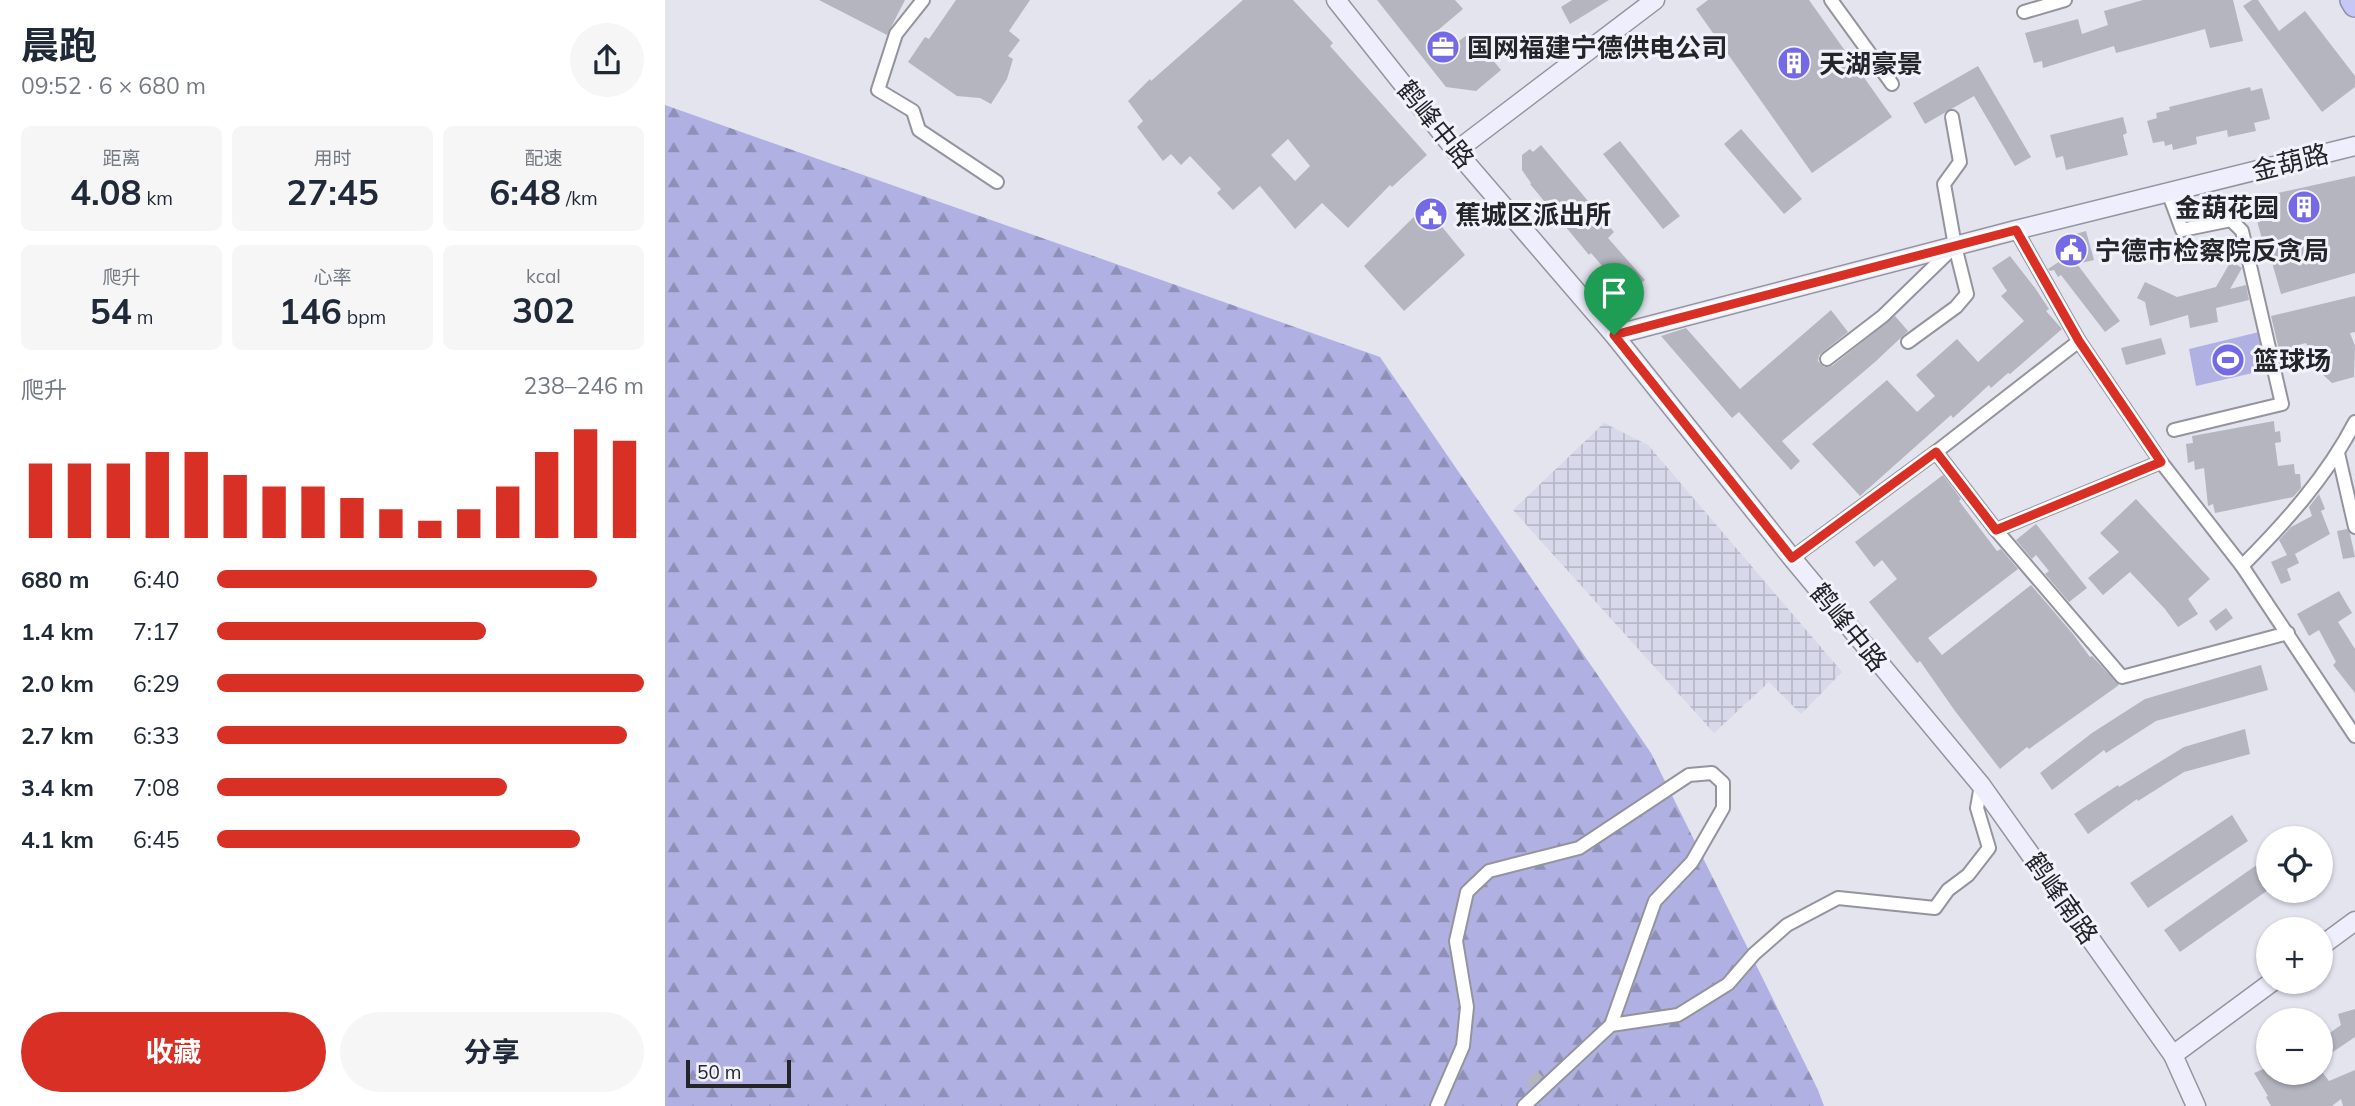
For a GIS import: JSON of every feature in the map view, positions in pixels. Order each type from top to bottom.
[{"type":"highway","points":[[2352,0],[2355,5]]},
{"type":"street","points":[[923,0],[896,34],[878,90],[913,111],[919,130],[997,182]]},
{"type":"street","name":"鹤峰中路","points":[[1336,0],[1456,151],[1614,335],[1910,701]]},
{"type":"street","points":[[1456,151],[1655,0]]},
{"type":"street","points":[[1831,0],[1892,84]]},
{"type":"street","points":[[2024,12],[2065,0]]},
{"type":"street","points":[[1908,342],[1956,307],[1967,293],[1944,184],[1960,162],[1952,117]]},
{"type":"street","name":"金葫路","points":[[1614,335],[2016,230],[2355,146]]},
{"type":"street","points":[[2168,192],[2182,230],[2231,220],[2242,231],[2282,404],[2174,429]]},
{"type":"street","points":[[2016,230],[2079,341],[2161,462],[2242,566],[2355,736]]},
{"type":"street","points":[[1827,359],[1883,317],[1955,246]]},
{"type":"street","points":[[1792,558],[1936,452],[2079,341]]},
{"type":"street","points":[[2242,566],[2298,505],[2339,453],[2355,422]]},
{"type":"street","points":[[1936,452],[1996,530],[2122,677],[2288,633]]},
{"type":"street","points":[[2339,453],[2355,527]]},
{"type":"street","points":[[1996,530],[2161,462]]},
{"type":"street","name":"鹤峰南路","points":[[1910,701],[1981,785],[2173,1055],[2196,1106]]},
{"type":"street","points":[[1437,1106],[1463,1046],[1467,1007],[1456,941],[1467,892],[1489,871],[1579,848],[1689,775],[1712,773],[1723,783],[1723,808],[1692,862],[1655,901],[1611,1025],[1524,1106]]},
{"type":"street","points":[[1611,1025],[1678,1015],[1728,984],[1754,954],[1787,925],[1837,898],[1935,908],[1948,890],[1968,875],[1989,848],[1977,808],[1981,785]]},
{"type":"street","points":[[2333,937],[2355,921]]},
{"type":"street","points":[[2173,1055],[2256,994]]},
{"type":"shaded area","points":[[1604,423],[1648,445],[1842,672],[1801,714],[1769,682],[1714,733],[1513,510]]},
{"type":"green space","points":[[665,105],[1380,357],[1651,753],[1824,1106],[665,1106]]},
{"type":"green space","name":"篮球场","points":[[2259,332],[2266,370],[2196,386],[2189,349]]},
{"type":"building","points":[[819,0],[905,0],[887,35]]},
{"type":"building","points":[[956,0],[1030,0],[1009,31],[1020,40],[1008,56],[1013,59],[1007,79],[991,104],[980,98],[957,96],[908,62],[925,37],[929,39]]},
{"type":"building","points":[[1243,0],[1293,0],[1333,43],[1330,46],[1427,155],[1392,187],[1390,185],[1348,228],[1322,203],[1295,229],[1260,186],[1233,210],[1217,193],[1221,189],[1190,156],[1181,165],[1171,154],[1163,161],[1137,127],[1143,121],[1128,101],[1150,79],[1151,81]],"holes":[[[1288,139],[1310,166],[1295,181],[1271,155]]]},
{"type":"building","points":[[1377,0],[1455,0],[1463,9],[1431,36],[1444,52],[1467,35],[1472,35],[1501,70],[1476,91],[1446,87]]},
{"type":"building","points":[[1572,0],[1609,0],[1570,24],[1561,7]]},
{"type":"building","name":"天湖豪景","points":[[1708,0],[1809,0],[1892,117],[1812,173],[1696,9]]},
{"type":"building","points":[[2143,0],[2233,0],[2243,41],[2210,48],[2205,29],[2116,53],[2114,46],[2043,68],[2042,61],[2034,63],[2025,33],[2078,19],[2082,34],[2108,25],[2104,11]]},
{"type":"building","points":[[2252,0],[2258,0],[2279,31],[2305,11],[2355,76],[2355,87],[2322,112],[2243,6]]},
{"type":"building","points":[[1978,66],[2031,157],[2015,166],[1974,96],[1925,124],[1913,103]]},
{"type":"building","points":[[2250,87],[2251,91],[2262,88],[2270,119],[2254,123],[2256,131],[2228,137],[2227,130],[2196,137],[2197,144],[2173,150],[2172,144],[2165,146],[2164,141],[2153,143],[2147,121],[2157,118],[2156,113],[2170,110],[2169,107]]},
{"type":"building","points":[[2123,117],[2127,133],[2123,135],[2128,155],[2066,170],[2063,156],[2056,158],[2050,135]]},
{"type":"building","points":[[1741,129],[1802,199],[1784,214],[1724,144]]},
{"type":"building","points":[[1620,141],[1680,216],[1663,229],[1603,154]]},
{"type":"building","points":[[1541,145],[1614,232],[1608,238],[1645,280],[1627,295],[1591,253],[1589,255],[1530,184],[1522,170],[1522,155],[1530,149],[1533,152]]},
{"type":"building","points":[[2355,176],[2355,273],[2281,294],[2251,199]]},
{"type":"building","points":[[1425,206],[1465,255],[1404,311],[1364,266]]},
{"type":"building","points":[[2086,231],[2094,260],[2077,264],[2120,321],[2105,332],[2061,275],[2058,277],[2054,270],[2048,269],[2074,252],[2069,236]]},
{"type":"building","points":[[2010,256],[2049,309],[2046,311],[2062,329],[2010,374],[1991,388],[1989,385],[1953,418],[1951,415],[1860,496],[1812,444],[1887,380],[1917,412],[1935,396],[1916,375],[1957,339],[1978,362],[2024,321],[2001,296],[2007,291],[1992,268]]},
{"type":"building","points":[[2231,261],[2242,268],[2230,289],[2246,285],[2249,300],[2216,308],[2218,322],[2190,328],[2188,315],[2150,326],[2145,302],[2137,298],[2145,282],[2177,297],[2216,287]]},
{"type":"building","points":[[2355,296],[2355,332],[2350,333],[2355,346],[2354,377],[2332,383],[2320,372],[2306,343],[2279,350],[2271,316]]},
{"type":"building","points":[[1831,310],[1848,332],[1819,355],[1818,361],[1824,367],[1832,366],[1895,316],[1908,331],[1782,441],[1800,461],[1791,470],[1739,412],[1732,418],[1661,336],[1686,328],[1740,389]]},
{"type":"building","points":[[2161,338],[2166,354],[2126,365],[2121,348]]},
{"type":"building","points":[[2274,421],[2275,432],[2280,431],[2281,442],[2275,443],[2278,466],[2294,464],[2295,474],[2300,474],[2301,488],[2293,497],[2215,513],[2213,504],[2208,506],[2204,468],[2195,470],[2194,461],[2188,463],[2186,444],[2193,443],[2192,436]]},
{"type":"building","points":[[1943,475],[1997,551],[2001,549],[2018,569],[1928,638],[1942,655],[2031,585],[2090,657],[2092,656],[2119,685],[2029,749],[2027,747],[2000,769],[1920,661],[1917,663],[1869,602],[1897,579],[1882,560],[1874,567],[1855,542]]},
{"type":"building","points":[[2319,494],[2325,509],[2321,511],[2330,534],[2295,554],[2299,563],[2287,569],[2291,580],[2281,584],[2271,562],[2287,555],[2279,540],[2291,527],[2312,516],[2309,507]]},
{"type":"building","points":[[2136,499],[2210,579],[2188,599],[2198,614],[2178,627],[2130,572],[2103,595],[2088,578],[2119,552],[2100,533]]},
{"type":"building","points":[[2036,524],[2087,588],[2069,602],[2045,574],[2049,571],[2036,555],[2032,559],[2016,540]]},
{"type":"building","points":[[2347,529],[2355,557],[2343,559],[2337,531]]},
{"type":"building","points":[[2339,591],[2352,613],[2338,622],[2355,649],[2355,693],[2333,665],[2336,662],[2319,630],[2309,636],[2297,614]]},
{"type":"building","points":[[2226,608],[2233,618],[2216,631],[2209,621]]},
{"type":"building","points":[[2261,665],[2268,690],[2156,721],[2106,753],[2104,750],[2052,790],[2040,773],[2092,733],[2145,699]]},
{"type":"building","points":[[2245,729],[2250,754],[2184,772],[2138,801],[2137,799],[2088,834],[2074,814],[2184,747]]},
{"type":"building","points":[[2232,815],[2248,841],[2148,908],[2130,883]]},
{"type":"building","points":[[2256,866],[2256,898],[2180,952],[2164,930]]},
{"type":"building","points":[[2355,1009],[2355,1037],[2333,1052],[2333,1031],[2341,1025],[2338,1014]]},
{"type":"building","points":[[2355,1070],[2355,1106],[2343,1106],[2341,1099],[2332,1106],[2271,1106],[2266,1097],[2268,1096],[2261,1085],[2333,1085],[2333,1079]]},
{"type":"building","points":[[1537,1071],[1543,1077],[1531,1087],[1526,1082]]},
{"type":"place","name":"国网福建宁德供电公司","points":[[1443,47]]},
{"type":"place","name":"天湖豪景","points":[[1794,63]]},
{"type":"place","name":"金葫花园","points":[[2304,207]]},
{"type":"place","name":"蕉城区派出所","points":[[1431,214]]},
{"type":"place","name":"宁德市检察院反贪局","points":[[2071,250]]},
{"type":"place","name":"篮球场","points":[[2228,360]]},
{"type":"route","points":[[2016,230],[2079,341],[2161,462],[1996,530],[1936,452],[1792,558],[1614,335],[2016,230]]}]
